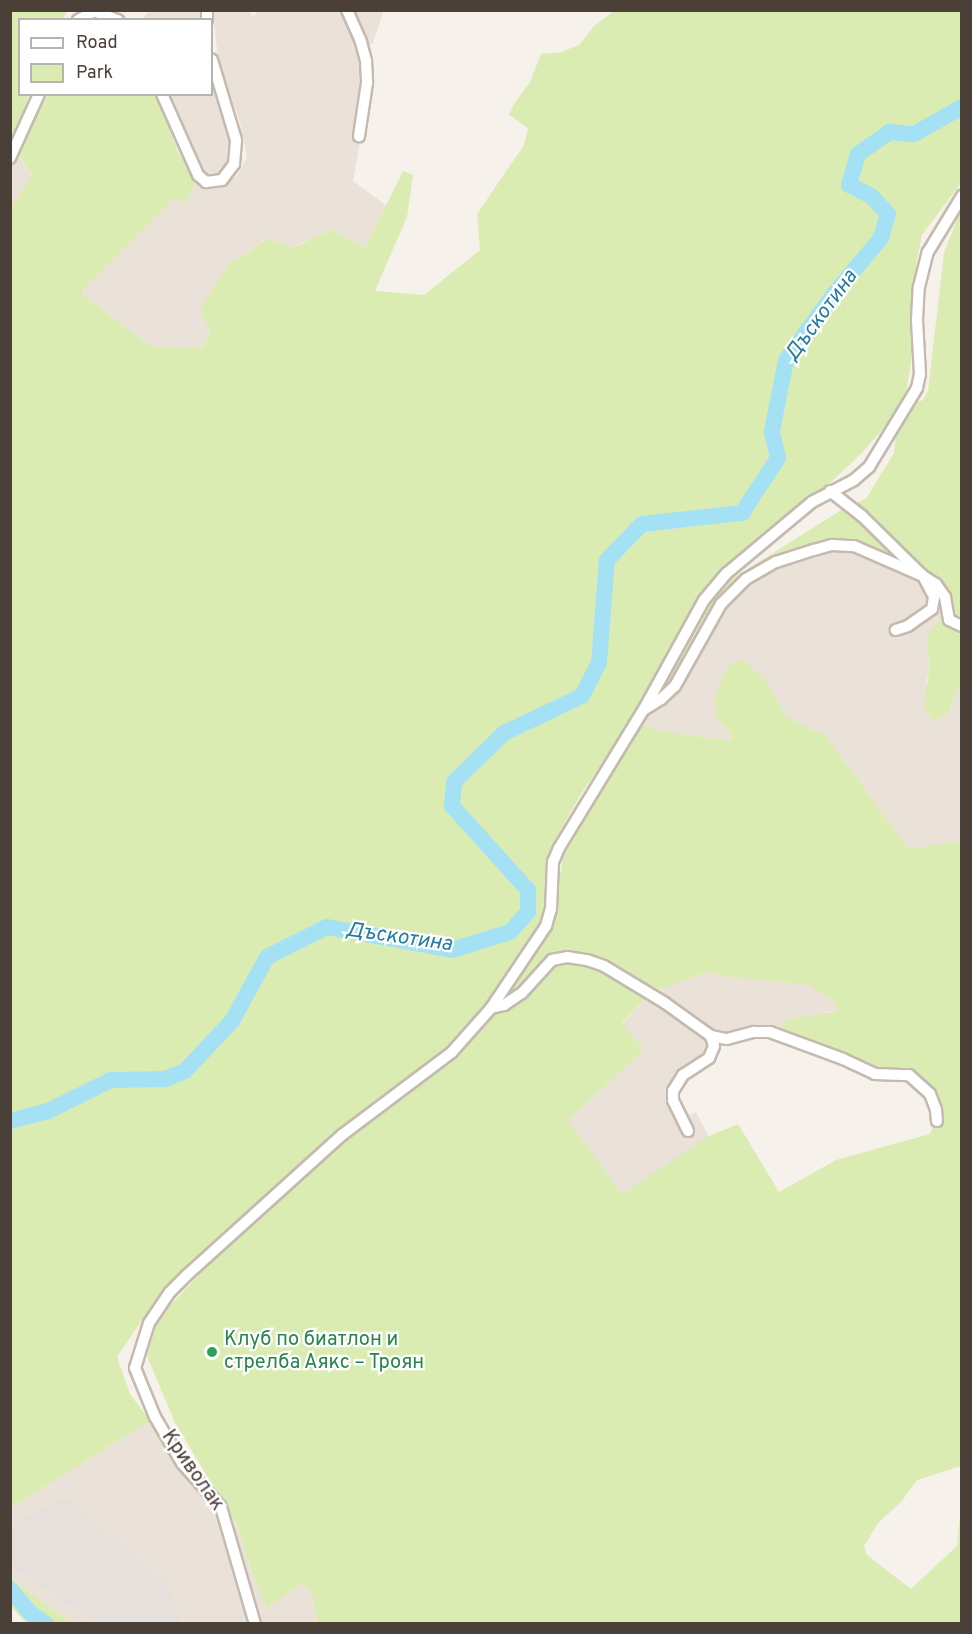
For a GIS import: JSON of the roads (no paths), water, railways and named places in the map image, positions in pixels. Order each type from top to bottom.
[{"type":"street","points":[[347,10],[362,42],[366,61],[366,83],[359,136]]},
{"type":"street","points":[[82,18],[94,11],[113,18]]},
{"type":"street","points":[[163,96],[198,175],[206,182],[214,183],[222,180],[234,164],[236,140],[213,63]]},
{"type":"street","points":[[10,158],[38,96]]},
{"type":"street","name":"Криволак","points":[[255,1623],[221,1507],[182,1463],[155,1417],[135,1368],[149,1323],[170,1292],[342,1135],[452,1052],[491,1008],[546,926],[551,909],[553,862],[559,848],[644,709],[714,587],[812,501],[854,480],[869,467],[917,388],[920,374],[917,320],[919,287],[928,252],[962,196]]},
{"type":"street","points":[[830,491],[886,538],[923,576],[942,591],[949,620],[962,626]]},
{"type":"street","points":[[644,709],[662,699],[675,686],[721,604],[746,579],[776,562],[814,550],[844,545],[866,550],[923,576],[934,597],[932,609],[908,626],[896,630]]},
{"type":"street","points":[[491,1008],[504,1005],[522,993],[552,960],[567,957],[604,966],[665,1003],[711,1036],[728,1039],[754,1032],[770,1032],[843,1059],[875,1074],[909,1075],[930,1094],[937,1121]]},
{"type":"street","points":[[688,1131],[673,1100],[673,1091],[683,1075],[709,1058],[714,1046],[711,1036]]},
{"type":"waterway","name":"Дъскотина","points":[[10,1121],[48,1111],[111,1080],[165,1079],[185,1071],[232,1021],[267,957],[327,927],[452,950],[510,932],[528,912],[528,890],[452,806],[454,782],[504,733],[582,696],[599,663],[607,560],[642,524],[742,513],[778,458],[772,431],[786,360],[834,294],[881,238],[888,214],[871,196],[849,185],[858,154],[889,132],[914,134],[962,107]]},
{"type":"waterway","name":"Дъскотина","points":[[10,1589],[29,1612],[46,1624]]},
{"type":"place","name":"Клуб по биатлон и стрелба Аякс – Троян","points":[[212,1352]]}]
